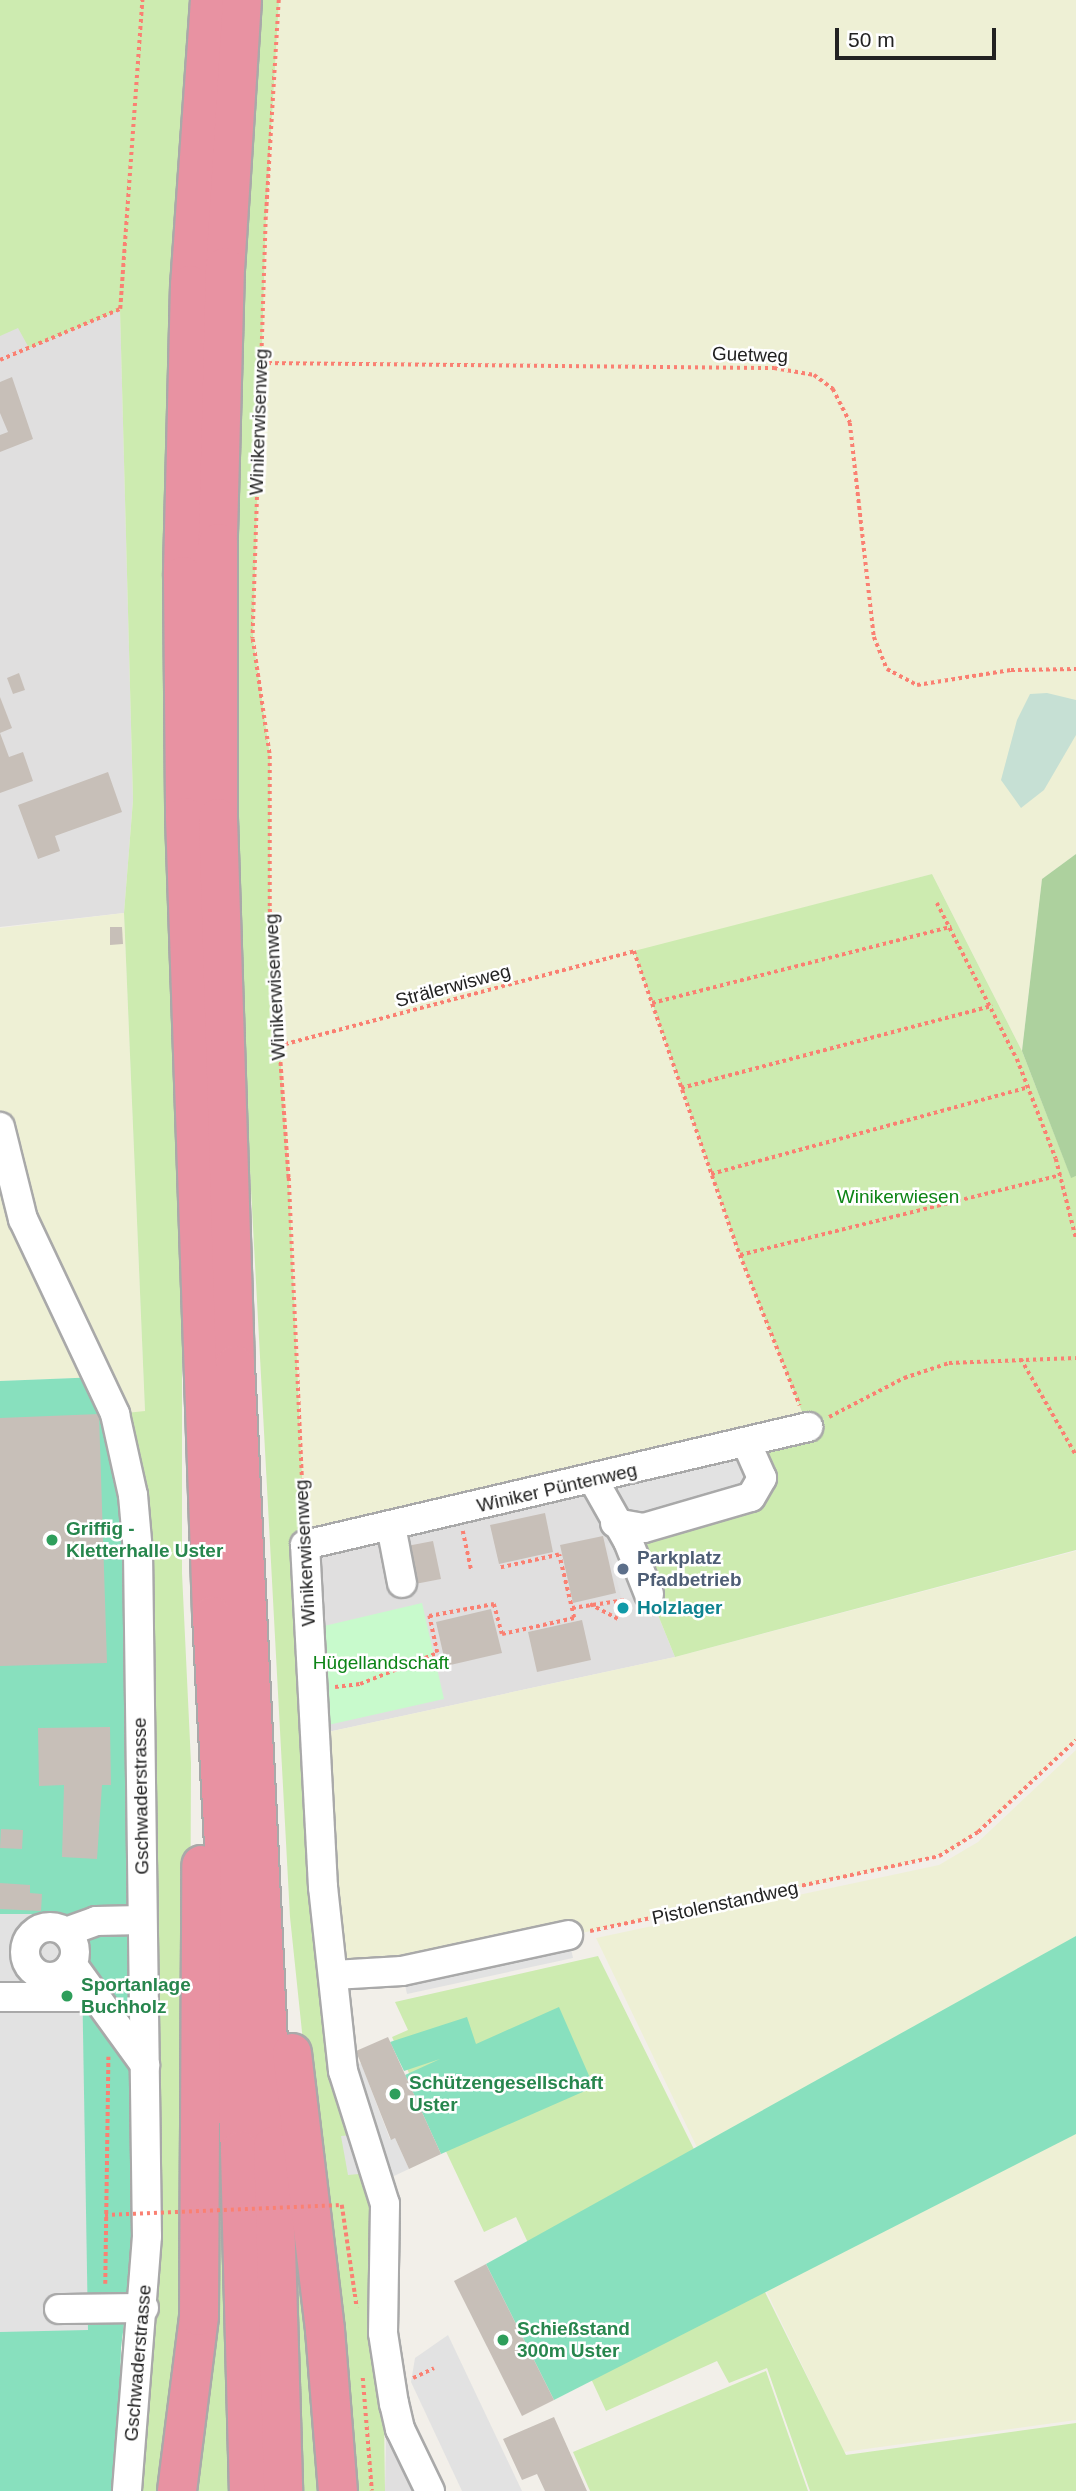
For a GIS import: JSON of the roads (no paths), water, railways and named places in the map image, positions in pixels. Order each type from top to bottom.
[{"type":"highway","points":[[210,0],[190,285],[183,576],[191,1090],[212,1616],[240,2151],[249,2491]]},
{"type":"highway","points":[[242,0],[225,267],[218,543],[218,818],[236,1378],[256,1756],[283,2491]]},
{"type":"highway","points":[[177,2491],[198,2316],[202,1955],[197,1648],[212,1616]]},
{"type":"highway","points":[[256,1756],[269,1815],[338,2491]]},
{"type":"street","name":"Gschwaderstrasse","points":[[0,1127],[23,1219],[100,1377],[126,1454],[138,1552],[145,2065],[143,2317],[127,2491]]},
{"type":"street","name":"Winiker Püntenweg","points":[[305,1545],[594,1480],[808,1427]]},
{"type":"street","points":[[615,1524],[644,1528],[751,1497],[762,1478],[746,1442]]},
{"type":"street","points":[[594,1480],[615,1524],[628,1541],[649,1594]]},
{"type":"street","points":[[391,1526],[402,1583]]},
{"type":"street","name":"Winikerwisenweg","points":[[305,1545],[323,1886],[342,2071],[386,2204],[383,2333],[400,2429],[430,2491]]},
{"type":"street","points":[[78,1997],[57,1979],[29,1965],[25,1948],[41,1928],[66,1933],[96,1921],[142,1920]]},
{"type":"street","points":[[0,1997],[57,1979],[75,1947],[66,1933]]},
{"type":"street","points":[[334,1975],[402,1971],[568,1936]]},
{"type":"street","points":[[57,1979],[145,2065]]},
{"type":"street","points":[[60,2315],[143,2317]]},
{"type":"place","name":"Griffig - Kletterhalle Uster","points":[[52,1540]]},
{"type":"place","name":"Parkplatz Pfadbetrieb","points":[[623,1569]]},
{"type":"place","name":"Holzlager","points":[[623,1608]]},
{"type":"place","name":"Sportanlage Buchholz","points":[[67,1996]]},
{"type":"place","name":"Schützengesellschaft Uster","points":[[395,2094]]},
{"type":"place","name":"Schießstand 300m Uster","points":[[503,2340]]},
{"type":"park label","name":"Winikerwiesen","points":[[898,1197]]},
{"type":"park label","name":"Hügellandschaft","points":[[381,1663]]}]
